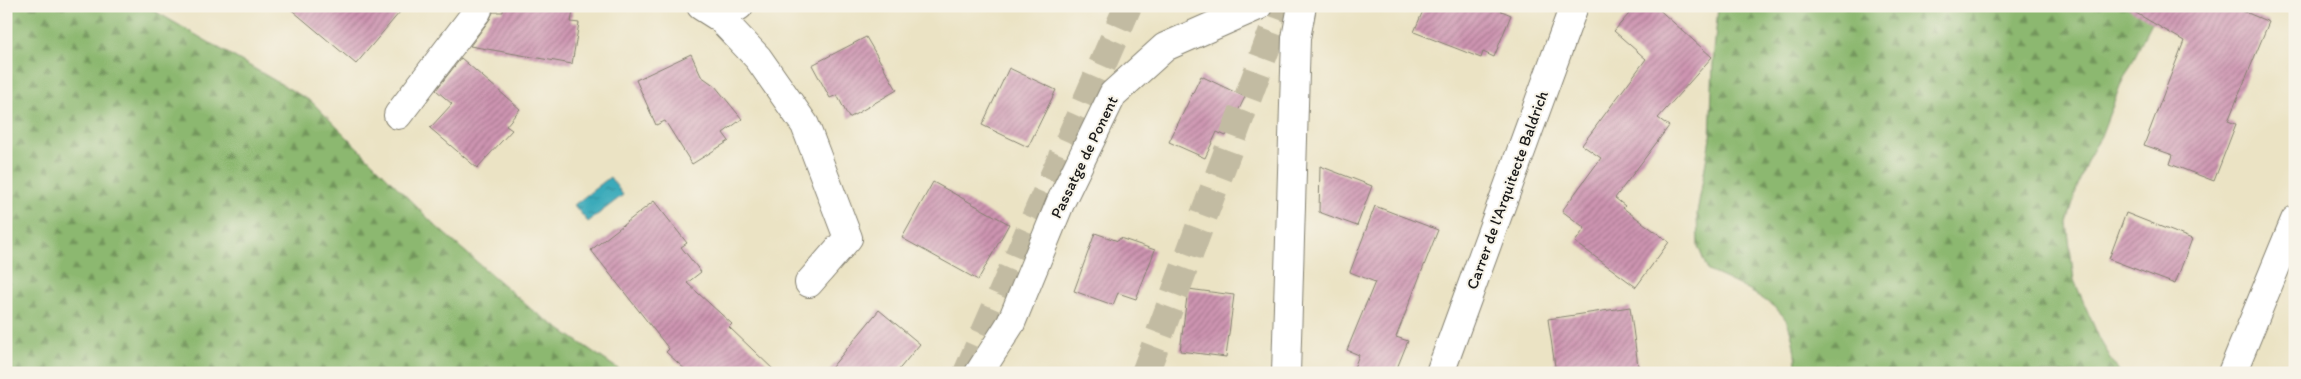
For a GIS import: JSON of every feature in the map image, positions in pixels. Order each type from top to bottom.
[{"type":"street","points":[[398,115],[478,10],[474,6]]},
{"type":"street","name":"Passatge de Ponent","points":[[978,373],[1011,323],[1061,201],[1113,94],[1165,48],[1258,6]]},
{"type":"street","points":[[1286,373],[1296,38],[1302,6]]},
{"type":"street","name":"Carrer de l'Arquitecte Baldrich","points":[[1440,373],[1574,6]]},
{"type":"street","points":[[720,10],[758,58],[805,125],[848,238],[809,282]]},
{"type":"street","points":[[2232,373],[2295,220]]},
{"type":"green space","points":[[6,6],[146,6],[312,102],[438,228],[532,310],[624,373],[6,373]]},
{"type":"green space","points":[[1718,6],[2160,6],[2120,86],[2101,136],[2088,159],[2067,223],[2074,280],[2100,340],[2120,373],[1797,373],[1795,353],[1786,320],[1772,305],[1762,298],[1708,271],[1698,246],[1697,213],[1710,138],[1713,63]]},
{"type":"water","points":[[610,177],[623,195],[588,222],[574,205]]},
{"type":"building","points":[[287,6],[405,6],[356,64]]},
{"type":"building","points":[[504,6],[574,6],[571,22],[579,23],[572,64],[470,46],[493,12],[503,12]]},
{"type":"building","points":[[1425,6],[1490,6],[1511,15],[1494,57],[1483,52],[1481,58],[1414,32]]},
{"type":"building","points":[[1636,6],[1655,6],[1712,57],[1658,118],[1669,126],[1615,198],[1625,206],[1623,208],[1669,242],[1636,287],[1575,242],[1585,228],[1562,211],[1601,158],[1582,145],[1646,59],[1614,31]]},
{"type":"building","points":[[2124,6],[2231,6],[2269,22],[2228,121],[2236,124],[2214,181],[2170,164],[2173,155],[2144,145],[2184,41]]},
{"type":"building","points":[[866,37],[897,90],[849,118],[837,95],[830,98],[812,65]]},
{"type":"building","points":[[691,54],[701,76],[715,86],[742,119],[723,133],[729,141],[692,164],[665,121],[656,125],[636,80]]},
{"type":"building","points":[[461,58],[520,109],[506,126],[512,130],[477,168],[430,128],[452,104],[436,90]]},
{"type":"building","points":[[1009,68],[1056,90],[1028,147],[982,125]]},
{"type":"building","points":[[1201,76],[1245,97],[1226,136],[1217,132],[1205,158],[1169,142]]},
{"type":"building","points":[[1320,166],[1372,186],[1357,226],[1319,212]]},
{"type":"building","points":[[933,182],[1009,224],[978,280],[902,238]]},
{"type":"building","points":[[654,201],[687,243],[681,247],[701,272],[687,283],[732,324],[729,327],[777,373],[689,373],[666,352],[669,349],[591,250]]},
{"type":"building","points":[[1375,206],[1438,230],[1396,337],[1408,341],[1395,373],[1352,373],[1359,355],[1347,350],[1375,282],[1350,272]]},
{"type":"building","points":[[2126,213],[2192,239],[2175,284],[2109,259]]},
{"type":"building","points":[[1095,233],[1118,241],[1120,238],[1155,250],[1136,299],[1118,293],[1113,305],[1074,291]]},
{"type":"building","points":[[1188,289],[1234,295],[1226,357],[1180,351]]},
{"type":"building","points":[[1630,307],[1639,373],[1556,373],[1548,319]]},
{"type":"building","points":[[879,310],[920,344],[896,373],[827,373]]},
{"type":"tunnel","points":[[967,373],[1128,6]]},
{"type":"tunnel","points":[[1145,373],[1282,6]]}]
